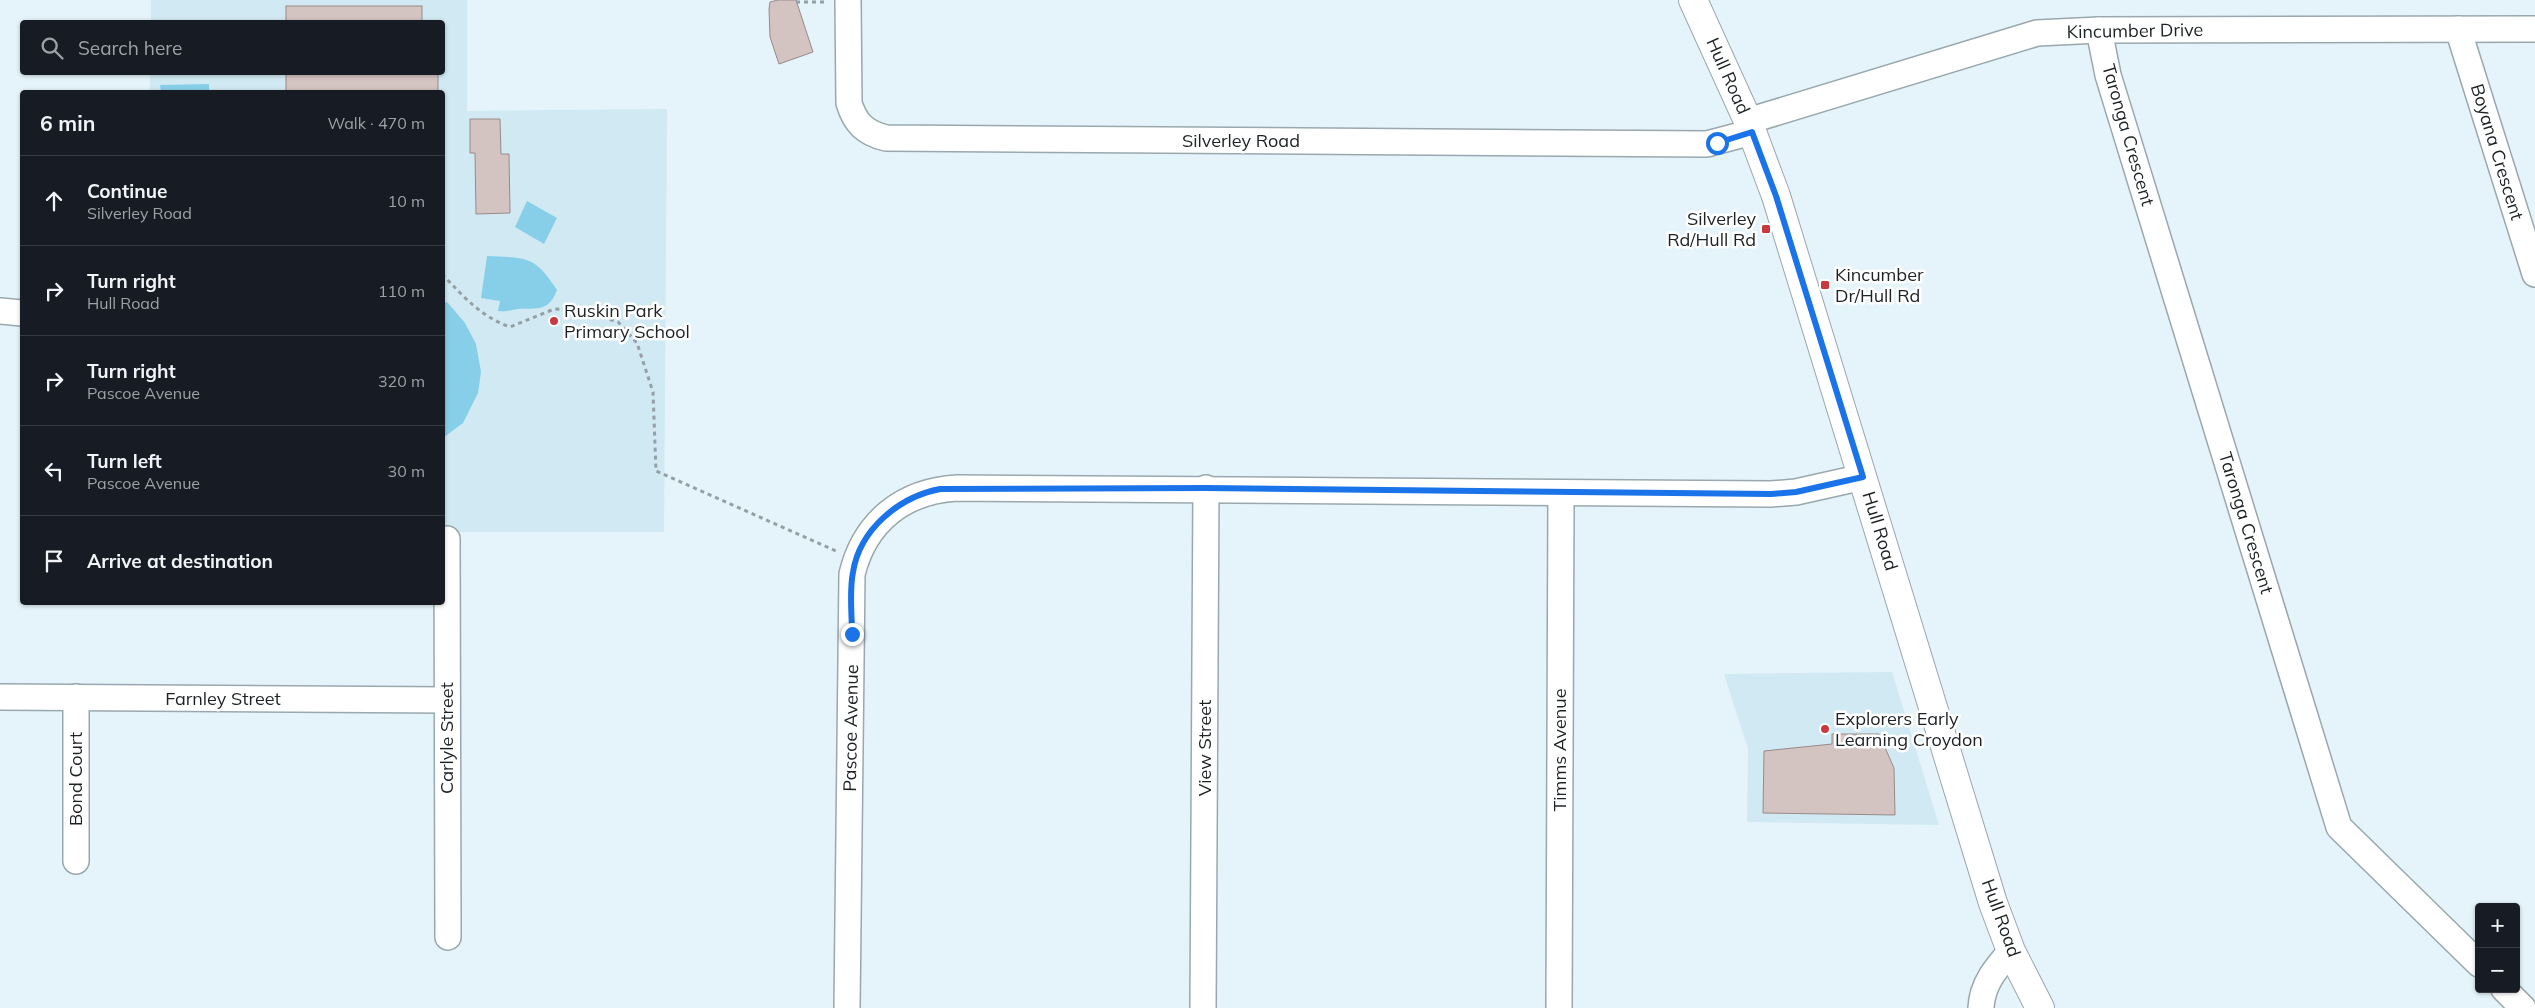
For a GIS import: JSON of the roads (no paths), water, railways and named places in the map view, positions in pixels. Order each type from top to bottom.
[{"type":"main road","name":"Hull Road","points":[[1694,0],[1750,127],[1776,196],[1993,903],[2011,951],[2040,1008]]},
{"type":"street","name":"Silverley Road","points":[[838,1],[849,102],[853,115],[861,127],[874,135],[886,138],[1707,144],[1750,127]]},
{"type":"street","name":"Boyana Crescent","points":[[2458,29],[2535,274]]},
{"type":"street","name":"Kincumber Drive","points":[[1750,127],[2037,33],[2099,30],[2535,29]]},
{"type":"street","name":"Taronga Crescent","points":[[2099,30],[2108,75],[2339,827],[2475,960]]},
{"type":"street","points":[[0,310],[20,313]]},
{"type":"street","name":"Pascoe Avenue","points":[[847,1008],[851,592],[856,560],[868,533],[883,518],[921,492],[957,488],[1206,488],[1771,494],[1804,491],[1863,477]]},
{"type":"street","name":"View Street","points":[[1203,1008],[1206,488]]},
{"type":"street","name":"Timms Avenue","points":[[1559,1008],[1561,493]]},
{"type":"street","name":"Carlyle Street","points":[[448,539],[448,938]]},
{"type":"street","name":"Farnley Street","points":[[0,697],[447,700]]},
{"type":"street","name":"Bond Court","points":[[76,698],[76,861]]},
{"type":"street","points":[[1981,1008],[1992,972],[2011,951]]},
{"type":"street","points":[[2508,993],[2523,1008]]},
{"type":"place","name":"Silverley Rd/Hull Rd","points":[[1766,229]]},
{"type":"place","name":"Kincumber Dr/Hull Rd","points":[[1825,285]]},
{"type":"place","name":"Ruskin Park Primary School","points":[[554,321]]},
{"type":"place","name":"Explorers Early Learning Croydon","points":[[1825,729]]}]
